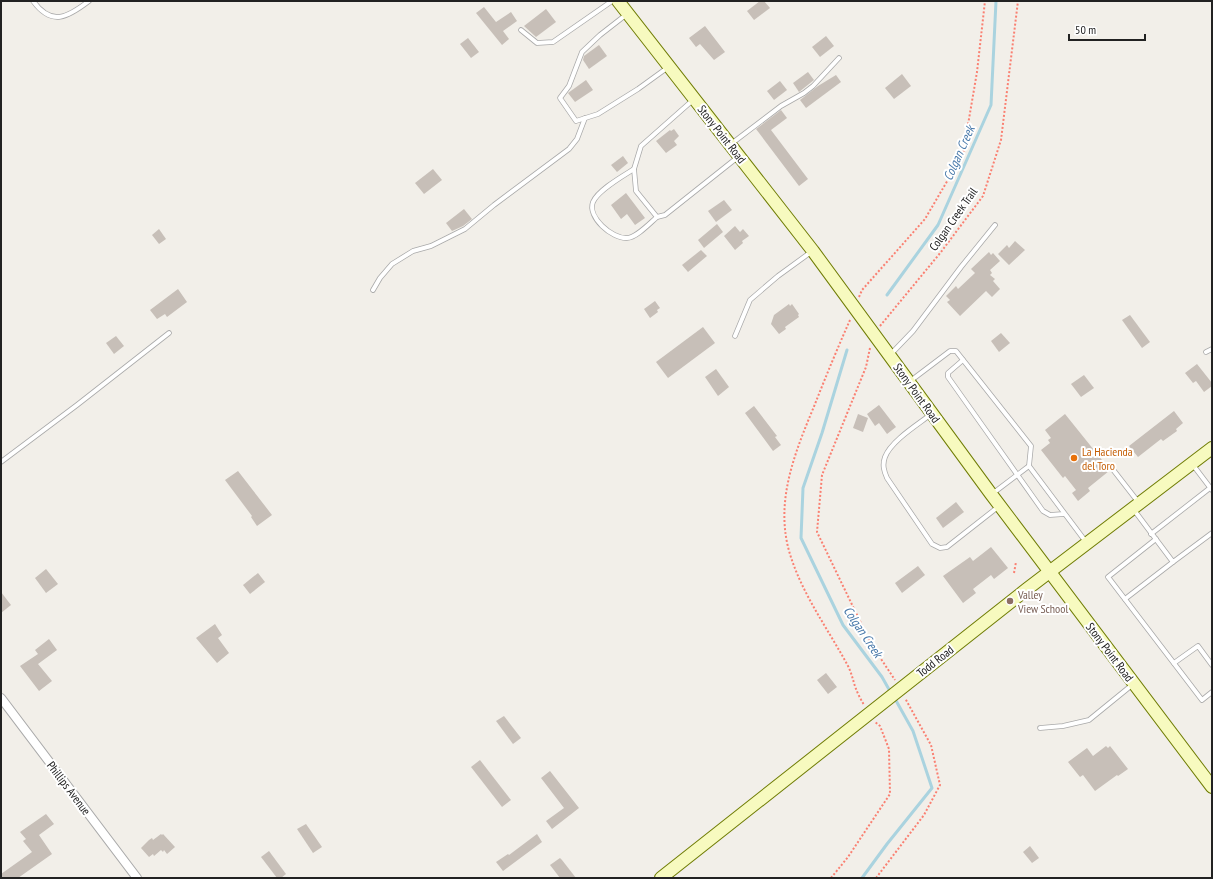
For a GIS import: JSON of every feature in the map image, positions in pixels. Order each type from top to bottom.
[{"type":"main road","name":"Stony Point Road","points":[[618,1],[813,251],[1049,572],[1212,787]]},
{"type":"main road","name":"Todd Road","points":[[661,878],[900,688],[1086,543],[1212,448]]},
{"type":"street","name":"Phillips Avenue","points":[[1,698],[137,878]]},
{"type":"lane","points":[[33,1],[46,15],[54,18],[65,16],[76,11],[89,1]]},
{"type":"lane","points":[[521,30],[537,43],[552,42],[612,1]]},
{"type":"lane","points":[[628,13],[600,35],[582,52],[569,86],[560,98],[576,121],[598,114],[612,106],[669,66]]},
{"type":"lane","points":[[731,144],[781,106],[813,86],[840,58]]},
{"type":"lane","points":[[657,217],[636,191],[634,169],[641,146],[695,99]]},
{"type":"lane","points":[[373,290],[380,278],[392,264],[413,251],[431,246],[465,229],[568,149],[577,139],[585,118]]},
{"type":"lane","points":[[634,169],[608,186],[593,201],[593,209],[597,220],[607,231],[628,239],[638,234],[657,217],[665,215],[740,156]]},
{"type":"lane","points":[[890,355],[913,331],[995,225]]},
{"type":"lane","points":[[735,336],[750,300],[778,276],[813,251]]},
{"type":"lane","points":[[1,462],[169,333]]},
{"type":"lane","points":[[1206,352],[1212,349]]},
{"type":"lane","points":[[909,382],[950,351],[956,351],[1031,446],[1029,466],[1086,543]]},
{"type":"lane","points":[[963,360],[948,373],[948,377],[1043,511],[1050,515],[1064,514]]},
{"type":"lane","points":[[932,413],[893,444],[885,457],[883,468],[887,478],[932,544],[940,548],[947,547],[1000,506]]},
{"type":"lane","points":[[1152,534],[1211,489],[1192,463]]},
{"type":"lane","points":[[991,494],[1029,466]]},
{"type":"lane","points":[[1111,467],[1152,534],[1173,562]]},
{"type":"lane","points":[[1125,599],[1212,533]]},
{"type":"lane","points":[[1156,539],[1108,577],[1202,700],[1212,692]]},
{"type":"lane","points":[[1174,663],[1198,646],[1212,665]]},
{"type":"lane","points":[[1040,728],[1063,726],[1089,720],[1134,684]]},
{"type":"path","points":[[831,878],[848,856],[890,794],[889,749],[880,726],[872,711],[856,689],[848,666],[824,627],[798,576],[788,548],[785,529],[784,502],[786,487],[792,463],[862,290],[925,219],[963,154],[977,72],[985,1]]},
{"type":"path","name":"Colgan Creek Trail","points":[[874,333],[941,252],[983,196],[1001,140],[1018,1]]},
{"type":"path","points":[[874,333],[866,367],[822,475],[817,532],[871,644],[900,688],[931,745],[940,785],[924,815],[876,878]]},
{"type":"path","points":[[1014,573],[1016,562]]},
{"type":"building","points":[[760,1],[764,1],[770,8],[754,20],[747,11]]},
{"type":"building","points":[[484,7],[496,22],[511,12],[517,21],[503,31],[509,39],[502,45],[476,13]]},
{"type":"building","points":[[546,9],[556,22],[536,37],[524,26]]},
{"type":"building","points":[[705,26],[725,52],[714,60],[700,44],[696,47],[689,38]]},
{"type":"building","points":[[826,36],[834,46],[820,57],[812,47]]},
{"type":"building","points":[[468,38],[479,52],[471,58],[460,44]]},
{"type":"building","points":[[599,45],[607,56],[589,69],[583,60],[584,56]]},
{"type":"building","points":[[808,72],[814,80],[799,92],[793,83]]},
{"type":"building","points":[[902,74],[911,86],[894,99],[885,88]]},
{"type":"building","points":[[836,75],[841,82],[806,108],[800,100],[818,86]]},
{"type":"building","points":[[586,80],[593,90],[575,102],[568,93]]},
{"type":"building","points":[[780,81],[787,90],[774,100],[767,91]]},
{"type":"building","points":[[781,110],[787,118],[771,130],[808,179],[799,186],[756,129]]},
{"type":"building","points":[[674,129],[679,136],[674,141],[677,145],[666,153],[656,141],[670,130],[671,131]]},
{"type":"building","points":[[623,156],[628,163],[617,172],[611,165]]},
{"type":"building","points":[[433,169],[442,180],[424,194],[415,183]]},
{"type":"building","points":[[626,193],[645,218],[635,225],[627,214],[621,219],[611,205]]},
{"type":"building","points":[[724,200],[732,210],[716,222],[708,211]]},
{"type":"building","points":[[464,209],[472,219],[463,226],[452,231],[446,223]]},
{"type":"building","points":[[717,224],[723,232],[704,248],[698,240]]},
{"type":"building","points":[[735,226],[740,232],[743,229],[749,236],[742,241],[743,243],[735,250],[724,236]]},
{"type":"building","points":[[159,229],[166,239],[159,244],[152,235]]},
{"type":"building","points":[[1015,241],[1025,250],[1009,265],[998,254],[1007,245],[1009,248]]},
{"type":"building","points":[[701,250],[707,256],[688,272],[682,265]]},
{"type":"building","points":[[989,252],[991,255],[993,253],[1000,261],[990,270],[992,273],[990,275],[995,279],[993,281],[1000,289],[992,297],[986,291],[960,316],[947,302],[950,300],[946,296],[956,286],[958,289],[975,273],[971,269]]},
{"type":"building","points":[[178,289],[187,302],[167,317],[165,314],[157,319],[150,310]]},
{"type":"building","points":[[655,301],[660,308],[657,310],[658,312],[650,318],[644,309]]},
{"type":"building","points":[[789,304],[790,306],[792,304],[799,314],[799,317],[785,327],[786,329],[779,334],[771,324],[774,315]]},
{"type":"building","points":[[1130,315],[1150,342],[1142,348],[1122,320]]},
{"type":"building","points":[[703,327],[715,343],[668,378],[656,362]]},
{"type":"building","points":[[1001,333],[1010,343],[999,352],[991,341]]},
{"type":"building","points":[[116,336],[124,346],[114,354],[106,343]]},
{"type":"building","points":[[1197,364],[1212,383],[1212,386],[1204,392],[1196,381],[1193,383],[1185,373]]},
{"type":"building","points":[[716,369],[729,387],[718,396],[705,377]]},
{"type":"building","points":[[1084,375],[1094,388],[1081,397],[1071,384]]},
{"type":"building","points":[[879,405],[896,427],[887,434],[879,423],[875,426],[867,414]]},
{"type":"building","points":[[754,406],[777,436],[775,437],[781,445],[773,451],[745,413]]},
{"type":"building","points":[[1174,411],[1183,423],[1176,429],[1177,431],[1163,441],[1161,439],[1138,457],[1129,446]]},
{"type":"building","points":[[858,414],[868,418],[863,432],[853,428]]},
{"type":"building","name":"La Hacienda del Toro","points":[[1065,414],[1106,465],[1105,466],[1109,471],[1088,488],[1090,491],[1078,501],[1072,493],[1076,490],[1065,476],[1063,478],[1041,450],[1050,443],[1048,440],[1051,438],[1045,430]]},
{"type":"building","points":[[238,471],[272,515],[257,526],[251,517],[252,516],[225,480]]},
{"type":"building","points":[[956,502],[964,512],[943,528],[936,518]]},
{"type":"building","points":[[991,547],[1008,568],[994,579],[991,575],[973,589],[976,593],[963,603],[943,576],[970,557],[973,561]]},
{"type":"building","points":[[918,566],[925,575],[902,593],[895,583]]},
{"type":"building","points":[[46,569],[58,584],[46,593],[35,578]]},
{"type":"building","points":[[258,573],[265,582],[250,594],[243,585]]},
{"type":"building","points":[[1,592],[11,605],[1,613]]},
{"type":"building","points":[[215,624],[222,635],[218,638],[229,653],[217,663],[196,638]]},
{"type":"building","points":[[49,639],[57,650],[38,664],[52,681],[39,691],[20,666],[38,654],[35,650]]},
{"type":"building","points":[[826,673],[837,687],[828,694],[817,680]]},
{"type":"building","points":[[504,716],[521,738],[513,744],[496,721]]},
{"type":"building","points":[[1106,746],[1108,748],[1110,746],[1128,769],[1095,791],[1083,775],[1080,777],[1068,762],[1087,748],[1093,756]]},
{"type":"building","points":[[480,760],[511,800],[502,807],[471,767]]},
{"type":"building","points":[[550,771],[579,808],[552,829],[546,821],[564,808],[541,778]]},
{"type":"building","points":[[46,814],[54,824],[39,835],[52,854],[18,878],[1,878],[1,874],[32,852],[23,841],[26,839],[20,832]]},
{"type":"building","points":[[306,824],[322,847],[313,853],[297,829]]},
{"type":"building","points":[[163,834],[175,847],[167,854],[164,850],[163,852],[161,850],[154,856],[153,854],[149,857],[141,848],[149,840],[152,838],[153,840]]},
{"type":"building","points":[[537,834],[542,842],[503,871],[496,862],[508,854],[509,855]]},
{"type":"building","points":[[1030,846],[1039,858],[1032,863],[1023,852]]},
{"type":"building","points":[[269,851],[286,874],[281,878],[277,878],[261,857]]},
{"type":"building","points":[[560,858],[576,878],[560,878],[550,865]]},
{"type":"waterway","name":"Colgan Creek","points":[[887,295],[938,225],[991,105],[996,1]]},
{"type":"waterway","name":"Colgan Creek","points":[[847,350],[822,433],[803,488],[801,538],[843,625],[882,677],[891,693]]},
{"type":"waterway","name":"Colgan Creek","points":[[862,878],[932,788],[913,731],[894,697]]},
{"type":"place","name":"La Hacienda del Toro","points":[[1074,458]]},
{"type":"place","name":"Valley View School","points":[[1010,601]]}]
